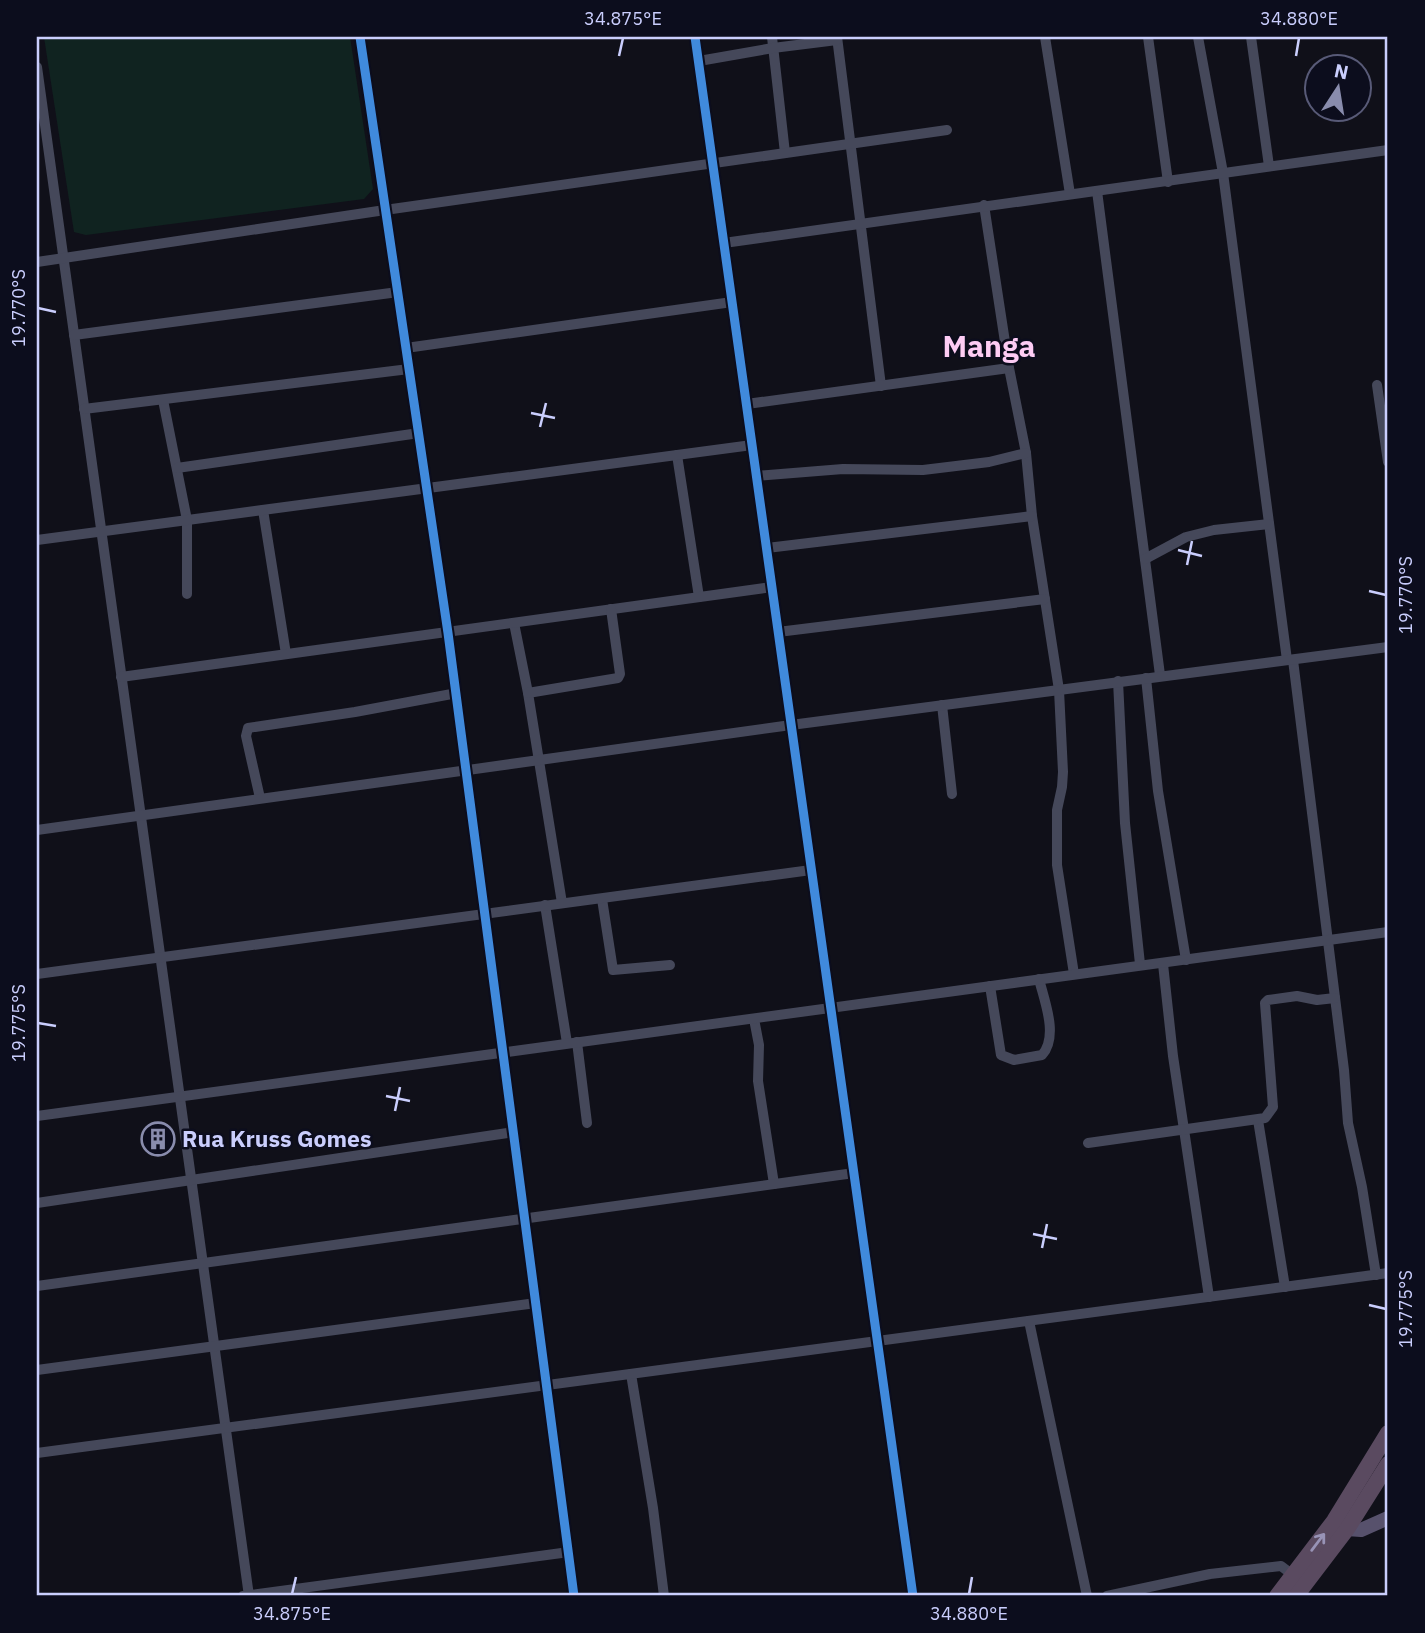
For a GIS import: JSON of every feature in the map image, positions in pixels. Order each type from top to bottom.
[{"type":"highway","points":[[1277,1596],[1334,1521],[1388,1433]]},
{"type":"highway","points":[[1296,1596],[1347,1529],[1388,1464]]},
{"type":"main road","points":[[1347,1529],[1361,1530],[1388,1517]]},
{"type":"street","points":[[360,37],[457,693],[574,1596]]},
{"type":"street","points":[[695,37],[913,1596]]},
{"type":"street","points":[[1045,37],[1070,194]]},
{"type":"street","points":[[1148,37],[1168,181]]},
{"type":"street","points":[[1198,37],[1223,173],[1328,940],[1348,1123],[1362,1187],[1376,1275]]},
{"type":"street","points":[[1251,37],[1269,166]]},
{"type":"street","points":[[699,61],[773,42],[837,38],[881,386]]},
{"type":"street","points":[[773,42],[785,153]]},
{"type":"street","points":[[37,67],[249,1596]]},
{"type":"street","points":[[37,262],[947,130]]},
{"type":"street","points":[[724,243],[1388,150]]},
{"type":"street","points":[[1097,191],[1160,675]]},
{"type":"street","points":[[984,205],[1009,368],[1026,453],[1032,516],[1059,690],[1063,772],[1056,822],[1057,865],[1074,974]]},
{"type":"street","points":[[74,335],[398,292]]},
{"type":"street","points":[[406,348],[732,302]]},
{"type":"street","points":[[747,404],[1009,368]]},
{"type":"street","points":[[84,409],[409,369]]},
{"type":"street","points":[[1377,385],[1388,463]]},
{"type":"street","points":[[163,400],[187,520],[187,594]]},
{"type":"street","points":[[177,468],[419,433]]},
{"type":"street","points":[[37,540],[752,445]]},
{"type":"street","points":[[757,475],[843,469],[923,470],[1026,453]]},
{"type":"street","points":[[677,455],[699,597]]},
{"type":"street","points":[[263,510],[286,654]]},
{"type":"street","points":[[766,548],[1032,516]]},
{"type":"street","points":[[1145,559],[1186,537],[1214,530],[1269,524]]},
{"type":"street","points":[[121,677],[772,587]]},
{"type":"street","points":[[778,632],[1045,599]]},
{"type":"street","points":[[528,693],[618,678],[620,674],[611,609]]},
{"type":"street","points":[[514,622],[540,760],[562,903]]},
{"type":"street","points":[[37,830],[1160,675],[1388,647]]},
{"type":"street","points":[[1146,678],[1158,791],[1186,960]]},
{"type":"street","points":[[1118,681],[1125,823],[1140,964]]},
{"type":"street","points":[[260,799],[246,736],[248,728],[457,693]]},
{"type":"street","points":[[942,705],[953,794]]},
{"type":"street","points":[[37,974],[811,870]]},
{"type":"street","points":[[602,899],[613,970],[670,965]]},
{"type":"street","points":[[545,905],[587,1123]]},
{"type":"street","points":[[37,1116],[1388,932]]},
{"type":"street","points":[[1163,964],[1209,1297]]},
{"type":"street","points":[[990,986],[1000,1055],[1014,1060],[1042,1055],[1047,1048],[1049,1023],[1038,979]]},
{"type":"street","points":[[1088,1143],[1258,1119],[1270,1114],[1273,1107],[1265,1003],[1268,1000],[1297,996],[1317,1000],[1335,999]]},
{"type":"street","points":[[754,1019],[759,1045],[758,1081],[774,1184]]},
{"type":"street","points":[[1258,1119],[1285,1287]]},
{"type":"street","points":[[37,1203],[514,1132]]},
{"type":"street","points":[[37,1286],[854,1173]]},
{"type":"street","points":[[37,1453],[1388,1273]]},
{"type":"street","points":[[37,1370],[536,1303]]},
{"type":"street","points":[[1029,1321],[1087,1596]]},
{"type":"street","points":[[631,1374],[664,1596]]},
{"type":"street","points":[[243,1596],[569,1552]]},
{"type":"street","points":[[1107,1596],[1222,1572],[1281,1566],[1293,1575]]},
{"type":"green space","points":[[44,37],[350,37],[373,189],[364,199],[86,235],[74,232]]},
{"type":"cycle path","points":[[360,37],[448,633],[574,1596]]},
{"type":"cycle path","points":[[695,37],[913,1596]]},
{"type":"place","name":"Rua Kruss Gomes","points":[[158,1139]]},
{"type":"district","name":"Manga","points":[[989,347]]}]
